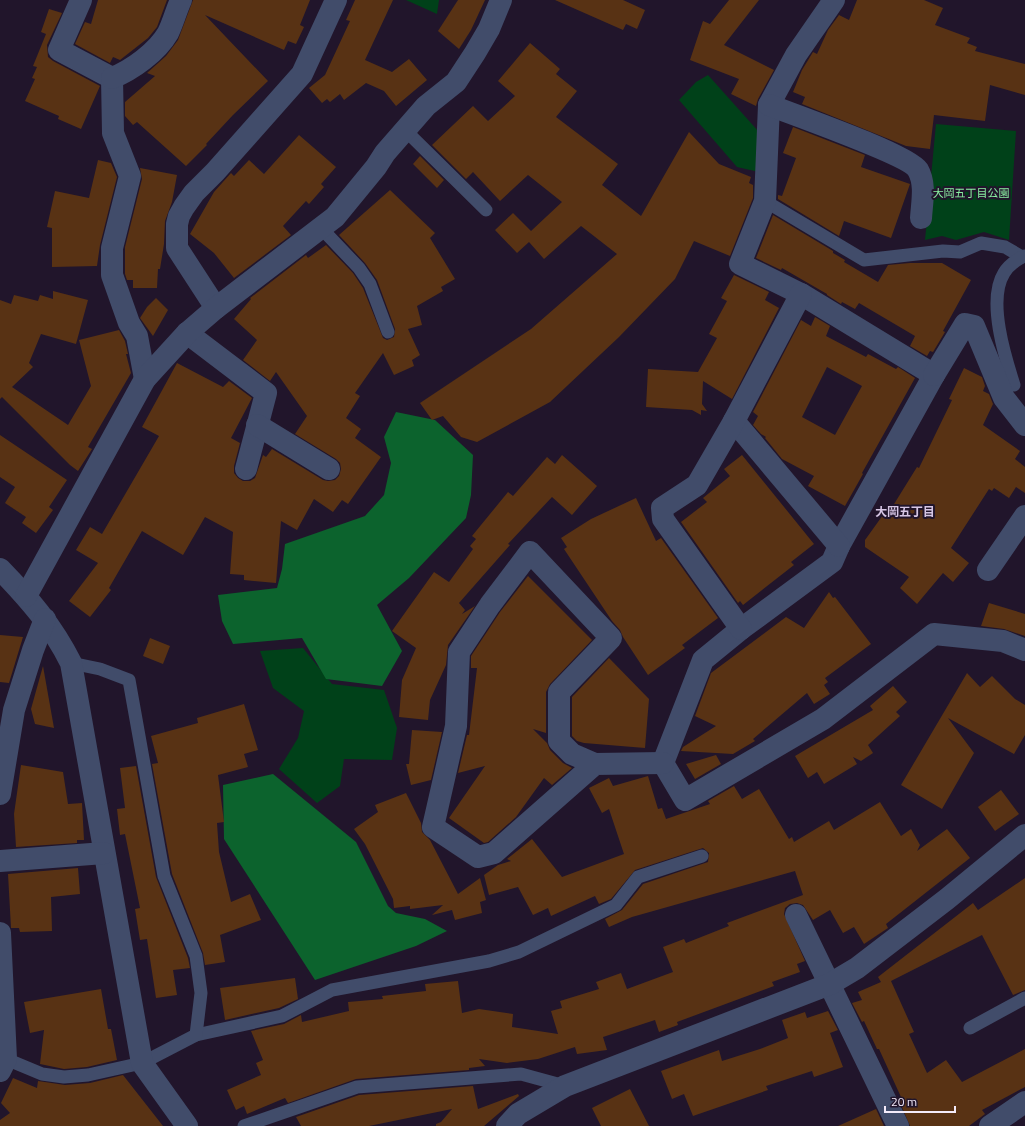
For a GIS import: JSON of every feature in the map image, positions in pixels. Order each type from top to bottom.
[{"type":"street","points":[[81,0],[58,50],[112,78]]},
{"type":"street","points":[[112,78],[126,72],[147,57],[168,33],[180,0]]},
{"type":"street","points":[[216,308],[177,248],[176,239],[179,216],[194,193],[215,172],[302,74],[336,0]]},
{"type":"street","points":[[26,596],[145,378],[187,333],[216,308],[335,218],[376,167],[385,153],[426,106],[456,82],[489,29],[501,0]]},
{"type":"street","points":[[834,0],[796,55],[769,105],[765,201],[740,264],[800,294],[934,374]]},
{"type":"street","points":[[112,78],[114,133],[130,176],[112,248],[112,275],[129,323],[137,336],[145,378]]},
{"type":"street","points":[[769,105],[867,143],[913,163],[918,170],[923,188],[921,218]]},
{"type":"street","points":[[741,629],[663,519],[662,508],[697,486],[734,421],[800,294]]},
{"type":"street","points":[[663,763],[703,660],[741,629],[832,562],[839,546],[934,374],[965,324],[974,326],[1004,398],[1025,425]]},
{"type":"street","points":[[187,333],[266,393],[246,469]]},
{"type":"street","points":[[734,421],[839,546]]},
{"type":"street","points":[[257,425],[329,469]]},
{"type":"street","points":[[988,570],[1025,516]]},
{"type":"street","points":[[595,764],[494,853],[478,857],[433,827],[456,726],[459,652],[490,605],[530,552],[611,638],[559,692],[559,741],[572,754],[595,764],[663,763]]},
{"type":"street","points":[[0,569],[26,596],[45,619],[59,639],[70,663],[142,1063],[187,1126]]},
{"type":"street","points":[[0,794],[14,710],[33,650],[45,619]]},
{"type":"street","points":[[663,763],[685,800],[823,719],[934,634],[1003,642],[1025,650]]},
{"type":"street","points":[[507,1126],[518,1114],[565,1086],[830,984],[869,959],[948,899],[1025,835]]},
{"type":"street","points":[[0,861],[104,853]]},
{"type":"street","points":[[796,915],[898,1126]]},
{"type":"street","points":[[0,933],[3,1065]]},
{"type":"street","points":[[990,1126],[1025,1102]]},
{"type":"lane","points":[[405,130],[486,210]]},
{"type":"lane","points":[[765,201],[864,260],[943,251],[960,252],[981,244],[1005,247],[1024,256]]},
{"type":"lane","points":[[322,229],[359,268],[370,284],[388,332]]},
{"type":"lane","points":[[1014,385],[1004,356],[997,305],[999,284],[1004,272],[1014,262],[1024,256]]},
{"type":"lane","points":[[70,663],[100,669],[130,680],[164,876],[196,956],[201,993],[196,1035]]},
{"type":"lane","points":[[3,1065],[42,1074],[64,1077],[88,1075],[142,1063],[196,1035],[282,1016],[332,990],[489,961],[519,952],[616,905],[638,877],[702,856]]},
{"type":"lane","points":[[970,1028],[1025,998]]},
{"type":"lane","points":[[244,1126],[357,1088],[521,1074],[565,1086]]},
{"type":"green space","points":[[406,0],[439,0],[437,14]]},
{"type":"green space","points":[[708,75],[759,132],[759,172],[737,167],[679,100],[696,82]]},
{"type":"green space","name":"大岡五丁目公園","points":[[936,124],[1016,131],[1009,240],[984,232],[956,240],[942,236],[925,240]]},
{"type":"green space","points":[[396,412],[435,420],[473,455],[471,495],[466,518],[409,578],[377,605],[402,651],[382,686],[326,679],[302,638],[233,644],[222,621],[218,595],[277,588],[282,569],[285,544],[365,516],[384,495],[391,463],[384,437]]},
{"type":"green space","points":[[303,648],[332,684],[384,690],[397,728],[392,760],[344,759],[340,786],[317,803],[279,769],[298,738],[304,711],[273,688],[260,651]]},
{"type":"green space","points":[[273,774],[356,842],[388,906],[396,913],[425,919],[447,931],[416,946],[315,980],[224,839],[223,785]]},
{"type":"building","points":[[98,0],[167,0],[157,27],[148,38],[120,60],[113,57],[110,63],[75,44],[85,22],[91,24]]},
{"type":"building","points":[[193,0],[310,0],[300,25],[304,27],[296,44],[288,41],[284,50],[205,15],[268,81],[233,115],[206,144],[207,145],[186,166],[137,122],[133,125],[125,116],[125,102],[155,76],[147,73],[166,56],[178,40]]},
{"type":"building","points":[[355,0],[393,0],[365,60],[392,72],[409,59],[427,80],[396,106],[384,91],[366,83],[344,100],[340,94],[330,102],[327,99],[322,103],[309,88],[325,75],[350,21],[346,20]]},
{"type":"building","points":[[458,0],[485,0],[471,30],[459,49],[438,31]]},
{"type":"building","points":[[555,0],[623,0],[645,10],[637,29],[626,24],[623,30]]},
{"type":"building","points":[[729,0],[759,0],[724,45],[774,70],[758,99],[756,106],[731,94],[739,79],[690,60],[703,21],[710,24]]},
{"type":"building","points":[[857,0],[924,0],[943,8],[935,25],[970,38],[967,43],[977,47],[975,51],[1025,64],[1025,95],[990,85],[985,121],[934,115],[930,149],[906,146],[802,104],[805,97],[793,92],[802,70],[813,52],[817,54],[828,30],[839,15],[849,20]]},
{"type":"building","points":[[49,9],[62,13],[47,45],[48,57],[100,86],[81,129],[58,119],[59,116],[25,101],[35,79],[32,78],[37,67],[33,66],[46,34],[41,32]]},
{"type":"building","points":[[530,43],[560,69],[556,74],[577,91],[556,117],[618,164],[602,185],[641,216],[689,132],[719,164],[751,177],[749,183],[753,185],[753,198],[730,256],[694,241],[675,279],[619,337],[550,402],[477,442],[461,437],[443,416],[432,420],[420,403],[531,329],[617,254],[581,226],[544,259],[529,242],[517,253],[495,230],[513,213],[531,231],[562,202],[528,175],[500,201],[473,172],[466,179],[432,145],[473,106],[488,121],[515,96],[498,81]]},
{"type":"building","points":[[793,127],[865,155],[861,167],[910,184],[891,238],[844,221],[839,236],[778,199],[778,195],[782,196],[796,158],[783,153]]},
{"type":"building","points":[[299,135],[336,167],[321,184],[324,187],[309,204],[306,201],[283,226],[291,235],[234,278],[214,253],[190,234],[214,192],[231,173],[234,176],[249,160],[264,174]]},
{"type":"building","points":[[420,156],[444,180],[437,188],[413,164]]},
{"type":"building","points":[[98,160],[111,163],[117,177],[100,245],[97,266],[52,267],[52,228],[47,227],[55,191],[89,198]]},
{"type":"building","points":[[140,168],[177,175],[172,202],[165,221],[164,244],[160,269],[158,269],[157,288],[133,288],[133,280],[127,280],[125,274],[125,247],[142,179]]},
{"type":"building","points":[[390,190],[435,233],[430,238],[455,279],[441,287],[443,291],[417,306],[422,325],[408,329],[420,355],[412,360],[414,366],[394,375],[383,353],[355,393],[360,396],[346,418],[361,429],[355,438],[381,457],[348,504],[342,500],[333,512],[314,499],[297,530],[281,521],[276,583],[244,580],[244,575],[230,574],[233,532],[205,517],[183,555],[142,531],[109,588],[111,590],[90,617],[69,601],[98,563],[76,550],[90,527],[102,534],[159,436],[142,427],[177,363],[223,387],[229,381],[252,398],[231,438],[240,443],[234,466],[234,473],[238,478],[243,481],[250,481],[255,478],[263,455],[266,457],[272,449],[323,480],[335,480],[339,476],[341,469],[340,463],[336,459],[295,434],[307,416],[276,372],[270,381],[243,360],[257,340],[234,319],[251,299],[250,298],[306,255],[308,258],[326,245],[353,273],[363,288],[383,338],[387,340],[394,337],[395,329],[377,280],[365,263],[339,235]]},
{"type":"building","points":[[773,215],[833,251],[833,253],[845,260],[844,262],[878,282],[888,265],[910,263],[942,263],[971,280],[943,331],[945,332],[933,352],[930,351],[927,356],[910,346],[915,336],[859,303],[855,309],[842,302],[841,304],[827,294],[782,268],[781,270],[756,258]]},
{"type":"building","points":[[734,275],[769,292],[765,300],[779,308],[732,399],[703,381],[702,404],[707,411],[701,410],[701,415],[692,410],[646,407],[648,369],[698,372],[717,338],[709,334],[727,301],[721,298]]},
{"type":"building","points":[[53,291],[88,300],[76,344],[41,334],[29,363],[33,367],[12,387],[68,425],[91,386],[79,340],[119,330],[125,341],[128,354],[126,354],[131,373],[88,447],[92,449],[78,471],[70,465],[2,397],[0,399],[0,300],[11,304],[14,295],[38,301],[40,295],[53,299]]},
{"type":"building","points":[[156,298],[168,310],[153,336],[140,318],[147,307]]},
{"type":"building","points":[[815,317],[830,326],[826,336],[866,357],[868,354],[896,369],[898,367],[915,378],[845,506],[808,486],[814,476],[782,459],[765,438],[766,437],[753,425],[758,416],[753,412],[801,320],[811,326]],"holes":[[[827,367],[862,386],[835,435],[802,417]]]},
{"type":"building","points":[[964,368],[982,377],[985,386],[983,391],[989,394],[993,404],[983,425],[1020,451],[1015,459],[1025,467],[1025,493],[1016,487],[1009,498],[994,488],[992,491],[989,489],[951,548],[969,563],[953,582],[943,573],[917,604],[900,588],[909,577],[865,547],[865,540],[883,515],[886,517],[917,467],[919,468],[952,400],[949,399]]},
{"type":"building","points":[[0,435],[67,480],[49,507],[53,510],[36,533],[22,523],[26,517],[5,503],[15,487],[0,477]]},
{"type":"building","points":[[562,455],[597,486],[572,515],[552,497],[508,544],[510,545],[459,603],[465,610],[462,614],[475,606],[448,645],[446,665],[430,700],[428,720],[399,717],[402,680],[416,648],[392,631],[434,572],[449,582],[473,549],[470,546],[476,539],[472,536],[508,492],[513,496],[547,457],[555,464]]},
{"type":"building","points":[[742,455],[814,544],[791,562],[794,565],[743,605],[740,601],[738,603],[681,522],[707,502],[703,498],[730,476],[724,469]]},
{"type":"building","points":[[636,498],[656,541],[661,538],[718,618],[682,645],[685,648],[648,675],[620,630],[612,621],[564,549],[567,547],[561,538],[591,519]]},
{"type":"building","points":[[528,576],[592,640],[550,684],[546,692],[546,733],[533,729],[547,743],[550,750],[563,763],[572,768],[552,785],[544,778],[516,817],[488,842],[484,843],[449,818],[485,766],[458,773],[467,735],[469,735],[477,668],[471,668],[471,656],[500,612]]},
{"type":"building","points":[[829,592],[833,598],[835,597],[871,644],[825,678],[828,682],[824,685],[830,694],[814,704],[807,693],[753,739],[755,741],[733,754],[681,751],[683,747],[716,726],[695,716],[711,673],[786,617],[804,628]]},
{"type":"building","points":[[989,603],[1025,614],[1025,636],[1004,629],[981,626]]},
{"type":"building","points":[[0,635],[23,637],[9,683],[0,682]]},
{"type":"building","points":[[150,638],[170,646],[163,664],[143,656]]},
{"type":"building","points":[[609,658],[649,699],[645,748],[584,743],[577,741],[572,736],[572,697]]},
{"type":"building","points":[[43,666],[54,728],[35,724],[31,709]]},
{"type":"building","points":[[967,673],[980,687],[992,676],[1015,699],[1025,705],[1025,735],[1014,754],[948,718],[974,753],[942,809],[901,785]]},
{"type":"building","points":[[893,686],[907,702],[896,712],[900,716],[868,745],[873,753],[861,761],[853,757],[857,764],[824,784],[817,772],[808,778],[795,756],[873,710],[870,706]]},
{"type":"building","points":[[244,704],[258,750],[244,754],[248,767],[218,775],[224,822],[217,823],[219,852],[231,902],[250,894],[261,920],[220,935],[225,962],[205,965],[203,953],[172,874],[152,764],[158,763],[151,736],[198,723],[197,718]]},
{"type":"building","points":[[412,730],[442,732],[431,780],[411,785],[406,764],[409,764]]},
{"type":"building","points":[[716,755],[721,764],[695,779],[686,764]]},
{"type":"building","points":[[21,765],[63,772],[68,804],[82,803],[84,840],[77,840],[77,843],[16,847],[14,814]]},
{"type":"building","points":[[136,766],[156,877],[188,958],[190,968],[173,970],[177,995],[156,998],[147,939],[140,940],[135,909],[140,908],[125,834],[120,835],[117,809],[125,808],[120,768]]},
{"type":"building","points":[[648,776],[658,809],[662,808],[666,819],[710,804],[708,801],[734,786],[742,799],[759,789],[789,839],[792,837],[794,842],[829,821],[834,830],[880,802],[901,836],[911,829],[920,845],[917,851],[947,829],[970,858],[886,924],[888,928],[864,944],[854,927],[843,933],[830,910],[813,920],[803,905],[797,903],[790,904],[785,908],[784,914],[805,961],[797,964],[800,972],[772,982],[774,986],[677,1022],[678,1025],[659,1032],[655,1020],[603,1037],[607,1050],[577,1054],[575,1047],[538,1059],[507,1063],[479,1059],[485,1066],[469,1068],[469,1070],[356,1079],[288,1103],[285,1098],[247,1114],[244,1106],[236,1110],[227,1090],[261,1075],[256,1063],[263,1060],[251,1031],[284,1024],[301,1015],[302,1022],[349,1011],[348,1002],[383,999],[382,996],[426,991],[425,984],[458,981],[462,1013],[479,1009],[513,1014],[512,1027],[558,1034],[551,1011],[562,1008],[560,1001],[599,989],[596,982],[621,973],[627,989],[673,972],[663,947],[684,939],[686,943],[729,926],[727,923],[803,895],[795,871],[632,917],[609,927],[605,919],[622,910],[643,884],[708,862],[709,853],[703,848],[635,870],[611,899],[599,904],[595,896],[551,916],[548,908],[533,915],[518,887],[489,895],[484,875],[498,865],[511,861],[507,859],[532,839],[562,877],[624,854],[609,809],[602,813],[589,788],[609,778],[613,786]]},
{"type":"building","points":[[1001,790],[1019,814],[995,831],[978,807]]},
{"type":"building","points":[[406,793],[421,823],[422,832],[430,840],[458,894],[480,878],[486,900],[480,902],[482,913],[455,920],[452,910],[432,915],[443,905],[410,909],[410,906],[394,908],[393,899],[365,844],[354,829],[378,812],[375,805]]},
{"type":"building","points":[[78,868],[80,894],[51,897],[52,931],[20,932],[19,928],[11,928],[8,874]]},
{"type":"building","points":[[1025,878],[1025,990],[1013,995],[982,935],[891,981],[914,1032],[909,1034],[927,1073],[946,1060],[962,1082],[1025,1049],[1025,1087],[982,1110],[985,1114],[969,1126],[910,1126],[898,1098],[901,1097],[879,1049],[877,1049],[864,1021],[862,1022],[852,1003],[862,1000],[858,992],[881,982],[878,977],[973,903],[978,910]]},
{"type":"building","points":[[295,978],[298,999],[279,1008],[225,1020],[220,988]]},
{"type":"building","points":[[101,989],[108,1029],[111,1029],[117,1060],[87,1067],[64,1069],[40,1064],[44,1030],[30,1033],[24,1002]]},
{"type":"building","points":[[828,1011],[838,1030],[830,1033],[843,1067],[814,1077],[812,1071],[766,1086],[768,1090],[693,1116],[684,1094],[672,1099],[661,1071],[719,1050],[722,1061],[760,1049],[788,1038],[782,1020],[805,1012],[807,1018]]},
{"type":"building","points":[[123,1075],[163,1126],[0,1126],[0,1120],[10,1113],[1,1103],[13,1078],[37,1088],[38,1081],[65,1085],[90,1083]]},
{"type":"building","points":[[473,1086],[478,1109],[518,1094],[519,1096],[484,1126],[436,1126],[436,1124],[441,1122],[452,1109],[369,1126],[301,1126],[296,1117],[359,1095]]},
{"type":"building","points":[[630,1089],[649,1126],[601,1126],[592,1108]]},
{"type":"building","points":[[876,1109],[884,1126],[838,1126]]},
{"type":"district","name":"大岡五丁目","points":[[905,511]]}]
